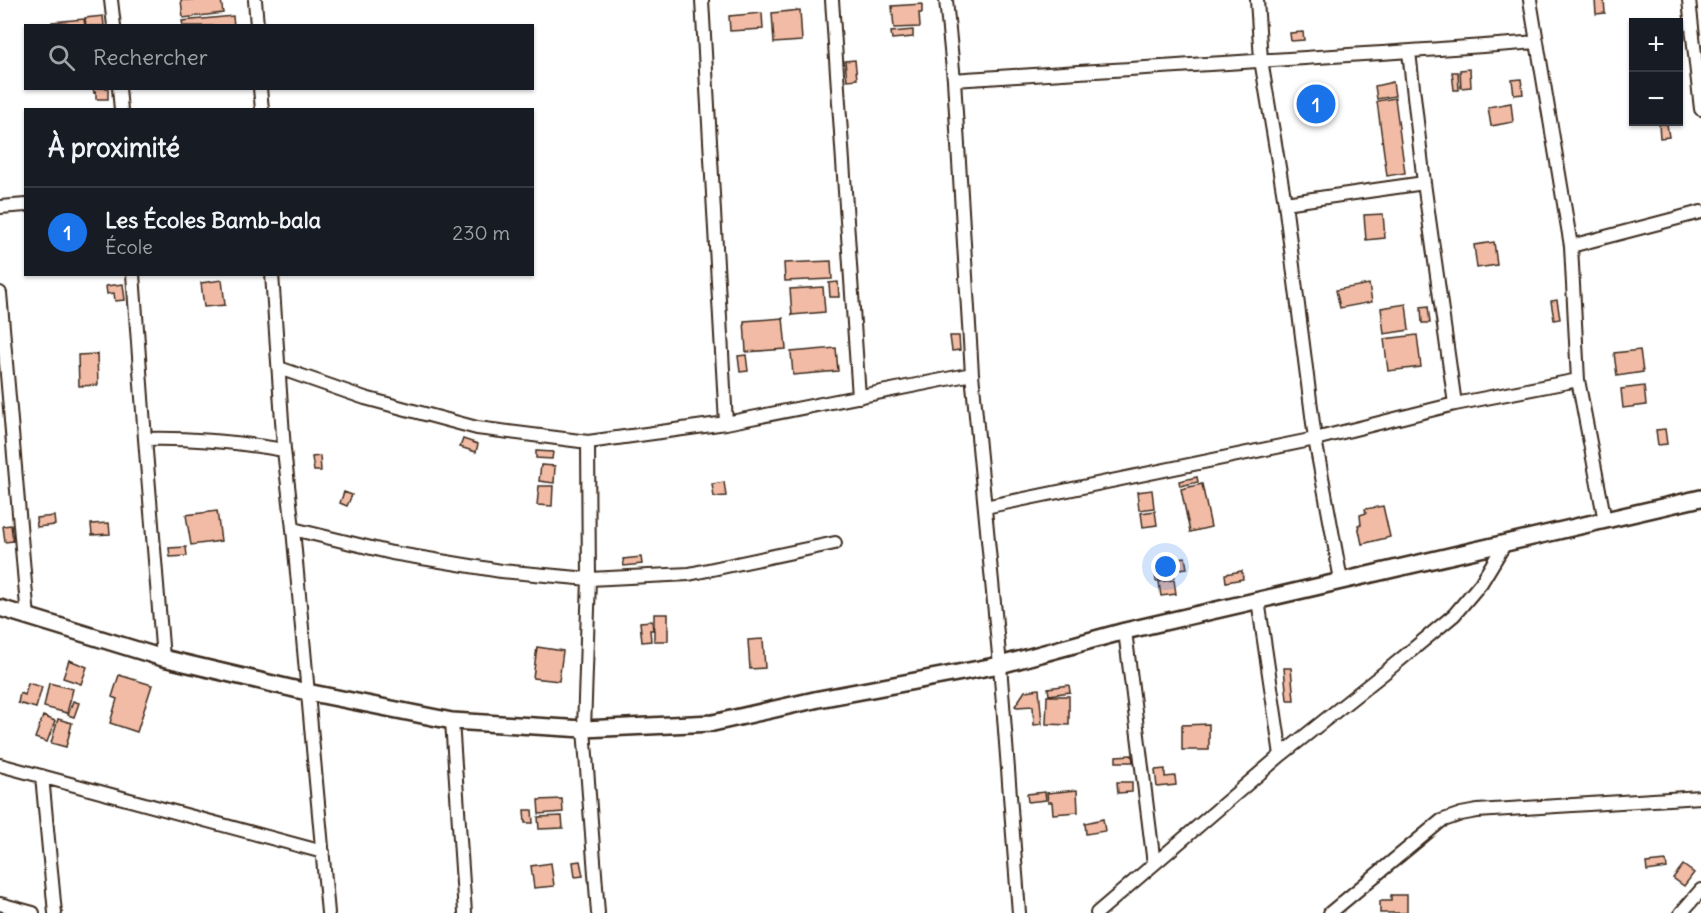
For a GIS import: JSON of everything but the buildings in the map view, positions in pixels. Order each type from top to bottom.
[{"type":"street","points":[[111,0],[114,24]]},
{"type":"street","points":[[255,0],[257,24]]},
{"type":"street","points":[[702,0],[726,423]]},
{"type":"street","points":[[832,0],[859,397]]},
{"type":"street","points":[[946,0],[954,80],[972,374],[1000,665],[1018,913]]},
{"type":"street","points":[[1257,0],[1261,60],[1285,203],[1315,439],[1341,580]]},
{"type":"street","points":[[1530,0],[1571,246],[1578,380],[1605,521]]},
{"type":"street","points":[[1689,0],[1701,108]]},
{"type":"street","points":[[954,80],[1537,42]]},
{"type":"street","points":[[1409,52],[1424,183],[1455,404]]},
{"type":"street","points":[[119,90],[121,108]]},
{"type":"street","points":[[260,90],[261,108]]},
{"type":"street","points":[[1285,203],[1424,183]]},
{"type":"street","points":[[0,207],[24,205]]},
{"type":"street","points":[[1571,246],[1701,212]]},
{"type":"street","points":[[133,276],[163,658]]},
{"type":"street","points":[[272,276],[284,450],[328,913]]},
{"type":"street","points":[[0,293],[2,339],[28,618]]},
{"type":"street","points":[[279,368],[364,398],[477,428],[588,442],[726,423],[972,374]]},
{"type":"street","points":[[985,507],[1315,439],[1455,404],[1578,380]]},
{"type":"street","points":[[145,439],[189,438],[252,444],[284,450]]},
{"type":"street","points":[[588,442],[589,579],[584,729],[598,913]]},
{"type":"street","points":[[0,608],[163,658],[307,692],[452,721],[584,729],[713,723],[819,699],[1000,665],[1125,631],[1701,498]]},
{"type":"street","points":[[293,529],[392,553],[501,571],[589,579],[689,574],[835,543]]},
{"type":"street","points":[[1096,913],[1281,755],[1454,615],[1481,583],[1504,545]]},
{"type":"street","points":[[1258,600],[1281,755]]},
{"type":"street","points":[[1125,631],[1154,864]]},
{"type":"street","points":[[452,721],[465,913]]},
{"type":"street","points":[[0,765],[323,852]]},
{"type":"street","points":[[42,776],[55,913]]},
{"type":"street","points":[[1330,913],[1441,821],[1461,814],[1701,797]]},
{"type":"street","points":[[1681,913],[1701,890]]},
{"type":"street","points":[[0,904],[33,913]]},
{"type":"place","name":"Les Écoles Bamb-bala","points":[[1316,104]]}]
